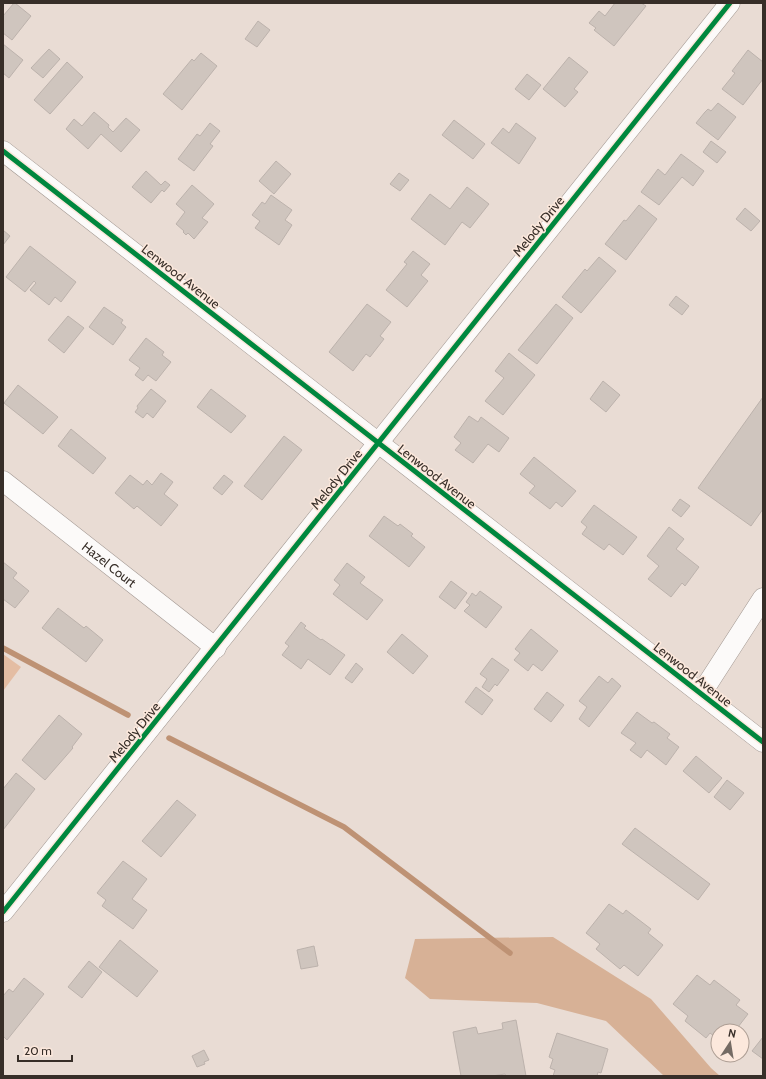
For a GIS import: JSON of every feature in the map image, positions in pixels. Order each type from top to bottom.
[{"type":"street","name":"Melody Drive","points":[[3,912],[216,648],[730,3]]},
{"type":"street","name":"Lenwood Avenue","points":[[3,151],[763,742]]},
{"type":"street","name":"Hazel Court","points":[[3,481],[216,648]]},
{"type":"street","points":[[701,694],[763,598]]},
{"type":"shaded area","points":[[3,654],[21,667],[3,691]]},
{"type":"shaded area","points":[[553,937],[651,999],[711,1068],[720,1076],[664,1076],[606,1021],[537,1003],[430,999],[405,978],[415,939]]},
{"type":"building","points":[[14,3],[31,16],[12,40],[3,33],[3,16]]},
{"type":"building","points":[[615,3],[641,3],[646,6],[614,46],[594,30],[596,28],[589,23],[599,11],[605,16]]},
{"type":"building","points":[[258,21],[270,30],[257,47],[245,39]]},
{"type":"building","points":[[3,44],[23,60],[9,78],[3,73]]},
{"type":"building","points":[[49,49],[60,59],[43,78],[31,68]]},
{"type":"building","points":[[748,50],[763,62],[763,79],[743,105],[722,89],[735,73],[732,71]]},
{"type":"building","points":[[201,53],[217,66],[182,110],[163,94],[192,59],[194,61]]},
{"type":"building","points":[[569,57],[588,72],[574,89],[578,92],[565,107],[543,89]]},
{"type":"building","points":[[67,62],[83,77],[50,114],[34,100]]},
{"type":"building","points":[[527,74],[541,85],[529,100],[515,89]]},
{"type":"building","points":[[718,103],[736,117],[718,140],[696,123],[708,109],[711,111]]},
{"type":"building","points":[[94,112],[109,125],[108,127],[113,132],[126,118],[140,130],[121,152],[101,134],[88,149],[66,129],[74,119],[82,126]]},
{"type":"building","points":[[454,120],[485,144],[473,159],[442,135]]},
{"type":"building","points":[[210,123],[220,131],[210,144],[213,146],[194,171],[178,159],[197,134],[200,136]]},
{"type":"building","points":[[516,123],[536,138],[519,164],[491,143],[503,128],[509,133]]},
{"type":"building","points":[[711,141],[726,152],[717,163],[703,152]]},
{"type":"building","points":[[681,154],[704,171],[693,186],[682,177],[659,205],[641,192],[658,169],[665,175]]},
{"type":"building","points":[[276,161],[291,174],[274,194],[259,181]]},
{"type":"building","points":[[146,171],[161,185],[165,181],[170,185],[164,192],[162,190],[151,203],[132,187]]},
{"type":"building","points":[[399,173],[409,180],[400,191],[390,184]]},
{"type":"building","points":[[192,185],[214,204],[202,218],[208,222],[194,239],[188,233],[186,235],[183,232],[184,231],[176,224],[185,212],[176,204]]},
{"type":"building","points":[[467,187],[489,204],[470,228],[462,222],[445,245],[411,219],[430,194],[450,209]]},
{"type":"building","points":[[271,195],[292,210],[285,220],[292,225],[279,245],[255,228],[260,221],[252,215],[262,202],[265,204]]},
{"type":"building","points":[[639,205],[657,219],[626,260],[605,244],[624,220],[626,221]]},
{"type":"building","points":[[745,208],[760,221],[751,231],[736,219]]},
{"type":"building","points":[[3,230],[10,236],[3,245]]},
{"type":"building","points":[[30,246],[76,282],[61,302],[55,297],[49,305],[30,290],[36,283],[34,281],[25,292],[6,277]]},
{"type":"building","points":[[413,251],[430,264],[421,275],[428,281],[407,307],[386,290],[407,264],[404,262]]},
{"type":"building","points":[[599,257],[616,271],[581,313],[562,297],[585,269],[587,271]]},
{"type":"building","points":[[676,296],[689,306],[682,315],[669,305]]},
{"type":"building","points":[[367,304],[391,322],[380,336],[384,339],[370,357],[366,354],[353,371],[329,352]]},
{"type":"building","points":[[556,304],[573,318],[537,364],[518,350]]},
{"type":"building","points":[[104,307],[123,320],[121,323],[126,327],[113,345],[89,327]]},
{"type":"building","points":[[68,316],[84,328],[64,353],[48,340]]},
{"type":"building","points":[[146,338],[164,352],[162,355],[171,362],[156,381],[148,375],[143,381],[135,375],[140,368],[129,360]]},
{"type":"building","points":[[509,353],[535,375],[503,415],[485,401],[504,378],[495,371]]},
{"type":"building","points":[[603,381],[620,395],[606,412],[590,399]]},
{"type":"building","points":[[18,385],[58,417],[43,434],[4,403]]},
{"type":"building","points":[[151,389],[166,401],[153,418],[147,413],[143,418],[135,412],[138,408],[137,406]]},
{"type":"building","points":[[211,389],[246,416],[231,433],[197,407]]},
{"type":"building","points":[[763,397],[763,509],[751,526],[698,488]]},
{"type":"building","points":[[469,416],[478,422],[481,417],[509,438],[499,452],[488,444],[473,463],[455,450],[461,443],[454,437]]},
{"type":"building","points":[[71,429],[106,458],[93,474],[58,446]]},
{"type":"building","points":[[284,436],[302,450],[262,500],[244,486]]},
{"type":"building","points":[[534,457],[576,491],[562,507],[556,502],[550,509],[529,493],[535,486],[520,474]]},
{"type":"building","points":[[161,473],[173,482],[164,494],[178,505],[161,526],[137,506],[134,509],[115,493],[130,475],[143,485],[147,480],[152,485]]},
{"type":"building","points":[[224,475],[233,482],[222,495],[213,488]]},
{"type":"building","points":[[680,499],[690,506],[681,517],[672,510]]},
{"type":"building","points":[[594,505],[637,537],[623,555],[609,544],[604,550],[582,534],[587,527],[581,522]]},
{"type":"building","points":[[384,516],[398,526],[400,524],[413,534],[411,536],[425,547],[409,567],[369,536]]},
{"type":"building","points":[[669,527],[684,539],[676,549],[699,567],[685,586],[682,583],[671,597],[648,579],[659,566],[647,556]]},
{"type":"building","points":[[3,562],[17,573],[13,578],[29,591],[15,608],[3,599]]},
{"type":"building","points":[[347,563],[365,577],[360,583],[383,600],[367,620],[333,594],[340,585],[334,580]]},
{"type":"building","points":[[451,581],[467,593],[455,609],[439,597]]},
{"type":"building","points":[[480,591],[502,607],[486,628],[464,611],[470,605],[466,602],[472,593],[476,596]]},
{"type":"building","points":[[58,608],[84,628],[86,626],[103,640],[86,662],[42,628]]},
{"type":"building","points":[[301,622],[306,626],[304,628],[345,655],[330,675],[308,659],[301,669],[282,655],[289,646],[285,643]]},
{"type":"building","points":[[531,629],[558,651],[542,671],[533,664],[528,671],[514,660],[520,653],[515,649]]},
{"type":"building","points":[[402,634],[428,656],[413,674],[387,652]]},
{"type":"building","points":[[492,658],[509,670],[497,686],[495,684],[489,692],[482,687],[487,679],[480,674]]},
{"type":"building","points":[[356,663],[363,669],[352,683],[345,678]]},
{"type":"building","points":[[599,676],[608,683],[612,678],[621,686],[589,727],[579,719],[587,707],[579,701]]},
{"type":"building","points":[[476,687],[493,700],[482,715],[465,702]]},
{"type":"building","points":[[547,692],[564,705],[551,722],[534,709]]},
{"type":"building","points":[[637,712],[670,734],[667,738],[679,747],[666,765],[647,750],[641,758],[630,750],[636,743],[621,733]]},
{"type":"building","points":[[59,715],[82,734],[72,747],[73,748],[45,780],[22,760]]},
{"type":"building","points":[[696,756],[722,778],[709,793],[683,771]]},
{"type":"building","points":[[16,773],[35,789],[3,830],[3,789]]},
{"type":"building","points":[[727,780],[744,793],[730,810],[714,797]]},
{"type":"building","points":[[177,800],[196,815],[161,857],[142,841]]},
{"type":"building","points":[[635,828],[710,884],[698,900],[622,844]]},
{"type":"building","points":[[123,861],[147,879],[132,899],[147,910],[133,929],[102,906],[106,900],[97,893]]},
{"type":"building","points":[[609,904],[623,914],[626,910],[651,929],[648,933],[663,945],[638,976],[624,965],[620,969],[596,949],[600,944],[586,933]]},
{"type":"building","points":[[120,940],[158,971],[137,997],[99,967]]},
{"type":"building","points":[[314,946],[318,966],[301,969],[297,950]]},
{"type":"building","points":[[89,961],[102,972],[82,998],[68,987]]},
{"type":"building","points":[[697,975],[710,985],[714,980],[740,1000],[736,1005],[748,1014],[741,1023],[710,1023],[710,1033],[706,1038],[685,1021],[688,1016],[673,1004]]},
{"type":"building","points":[[24,978],[44,994],[7,1040],[3,1036],[3,996],[9,989],[13,992]]},
{"type":"building","points":[[516,1020],[526,1076],[506,1076],[505,1074],[492,1076],[461,1076],[453,1032],[476,1027],[478,1034],[503,1029],[502,1023]]},
{"type":"building","points":[[557,1033],[608,1049],[601,1073],[598,1072],[597,1076],[553,1076],[555,1070],[550,1068],[553,1059],[549,1057]]},
{"type":"building","points":[[763,1037],[763,1059],[752,1051]]},
{"type":"building","points":[[204,1050],[209,1060],[204,1062],[205,1064],[197,1067],[192,1056]]},
{"type":"waterway","points":[[3,648],[128,715]]},
{"type":"waterway","points":[[169,738],[344,827],[510,953]]},
{"type":"cycle path","points":[[3,912],[730,3]]},
{"type":"cycle path","points":[[3,151],[763,742]]}]
